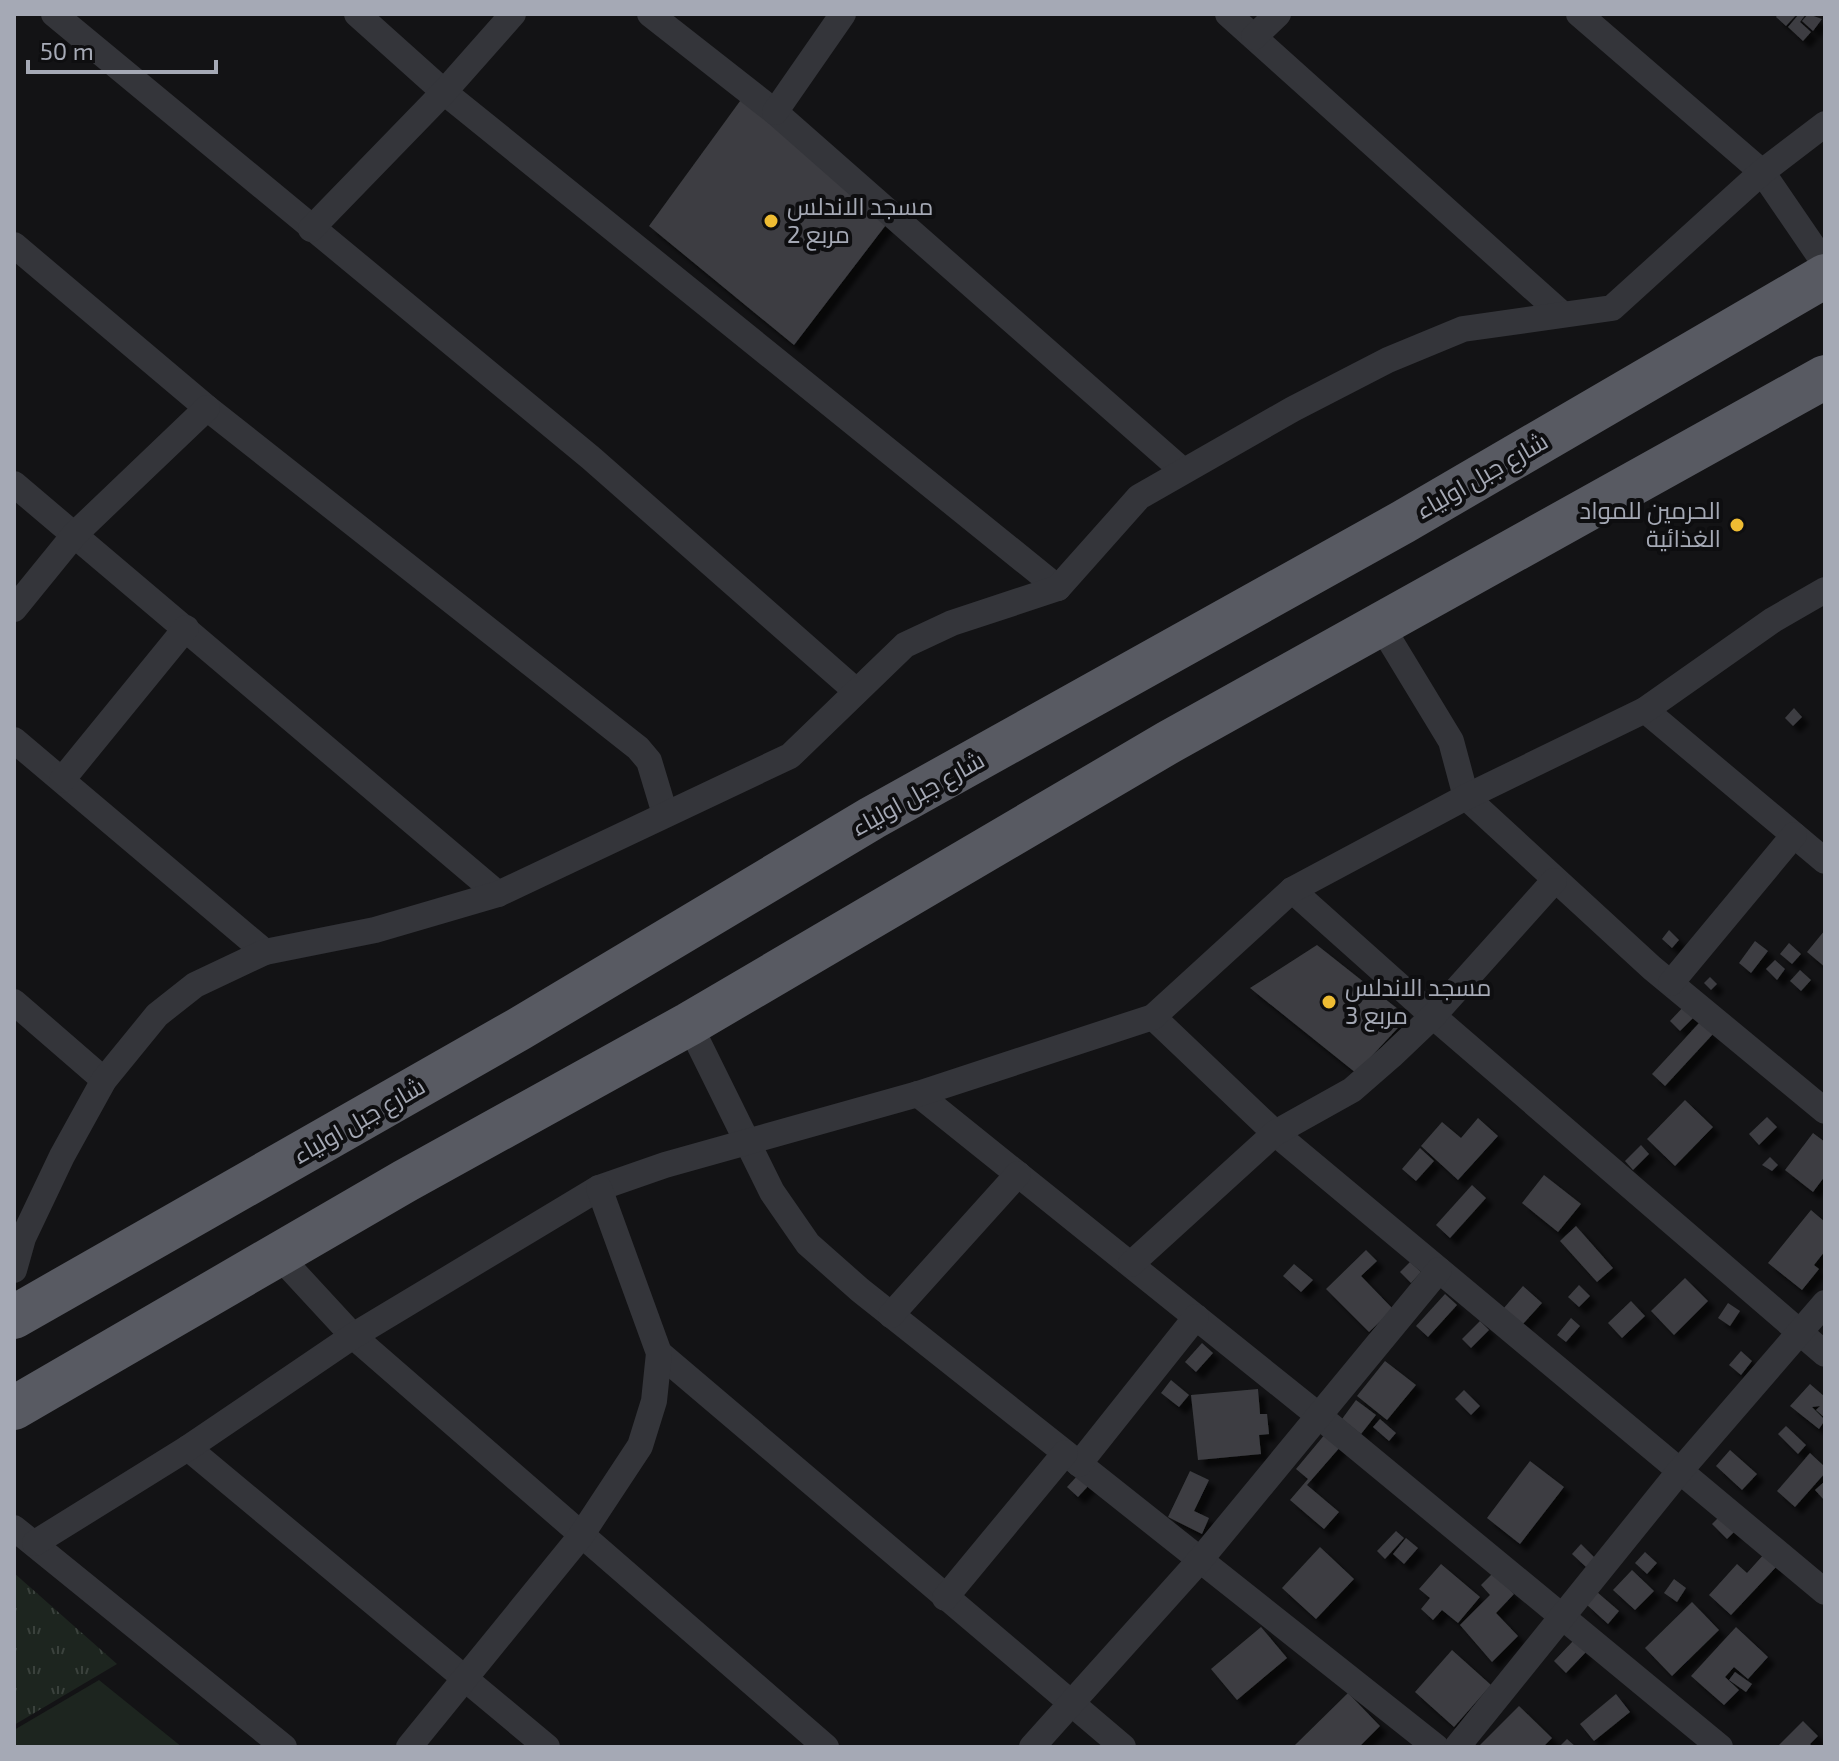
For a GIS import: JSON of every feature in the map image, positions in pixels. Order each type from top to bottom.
[{"type":"highway","name":"شارع جبل اولياء","points":[[14,1317],[519,1029],[872,818],[1403,522],[1741,328],[1825,276]]},
{"type":"highway","points":[[14,1408],[280,1257],[405,1181],[689,1024],[1169,742],[1825,377]]},
{"type":"street","points":[[54,14],[130,73],[311,229],[591,458],[856,691]]},
{"type":"street","points":[[357,14],[444,92],[1058,588]]},
{"type":"street","points":[[311,229],[444,92],[513,14]]},
{"type":"street","points":[[650,14],[775,112],[1182,470]]},
{"type":"street","points":[[775,112],[843,14]]},
{"type":"street","points":[[1228,14],[1562,314]]},
{"type":"street","points":[[1254,37],[1278,14]]},
{"type":"street","points":[[1579,14],[1762,172],[1825,264]]},
{"type":"street","points":[[14,1270],[19,1234],[104,1080],[157,1015],[195,985],[265,952],[375,930],[498,894],[790,756],[905,645],[952,623],[1058,588],[1139,497],[1182,470],[1388,360],[1463,329],[1612,308],[1762,172],[1825,124]]},
{"type":"street","points":[[14,245],[207,408],[638,748],[649,761],[665,814]]},
{"type":"street","points":[[14,609],[75,534],[207,408]]},
{"type":"street","points":[[14,484],[498,894]]},
{"type":"street","points":[[284,1747],[24,1535],[188,1448],[353,1336],[599,1188],[746,1142],[918,1094],[1153,1017],[1292,890],[1466,797],[1645,710],[1820,600]]},
{"type":"street","points":[[1380,624],[1451,741],[1466,797],[1554,881],[1825,1111]]},
{"type":"street","points":[[62,780],[186,628]]},
{"type":"street","points":[[1645,710],[1825,861]]},
{"type":"street","points":[[14,740],[265,952]]},
{"type":"street","points":[[1671,983],[1794,835]]},
{"type":"street","points":[[1131,1264],[1275,1133],[1352,1090],[1433,1016],[1554,881]]},
{"type":"street","points":[[1292,890],[1433,1016],[1825,1354]]},
{"type":"street","points":[[14,1002],[104,1080]]},
{"type":"street","points":[[1153,1017],[1275,1133],[1825,1592]]},
{"type":"street","points":[[689,1024],[772,1192],[808,1244],[891,1315],[1436,1747]]},
{"type":"street","points":[[918,1094],[1319,1416],[1720,1747]]},
{"type":"street","points":[[891,1315],[1018,1174]]},
{"type":"street","points":[[409,1747],[580,1537],[640,1446],[654,1401],[659,1353],[599,1188]]},
{"type":"street","points":[[280,1257],[353,1336],[580,1537],[826,1747]]},
{"type":"street","points":[[1032,1747],[1200,1560],[1439,1270]]},
{"type":"street","points":[[1457,1747],[1679,1472],[1825,1303]]},
{"type":"street","points":[[945,1598],[1196,1317]]},
{"type":"street","points":[[659,1353],[1123,1747]]},
{"type":"street","points":[[188,1448],[547,1747]]},
{"type":"green space","points":[[14,1573],[117,1664],[14,1725]]},
{"type":"green space","points":[[99,1680],[182,1747],[14,1747],[14,1730]]},
{"type":"building","points":[[1778,14],[1797,14],[1786,26],[1776,17]]},
{"type":"building","points":[[1799,14],[1806,14],[1800,22],[1811,32],[1803,41],[1788,27]]},
{"type":"building","points":[[1808,14],[1822,19],[1813,31],[1802,21]]},
{"type":"building","name":"مسجد الاندلس مربع 2","points":[[743,97],[892,217],[794,345],[649,226]]},
{"type":"building","points":[[1794,708],[1802,717],[1793,726],[1785,718]]},
{"type":"building","points":[[1669,930],[1679,940],[1672,948],[1662,939]]},
{"type":"building","points":[[1825,930],[1825,967],[1807,952]]},
{"type":"building","points":[[1755,941],[1768,951],[1751,973],[1739,963]]},
{"type":"building","points":[[1789,943],[1801,954],[1792,964],[1780,954]]},
{"type":"building","name":"مسجد الاندلس مربع 3","points":[[1317,945],[1408,1017],[1356,1073],[1250,988]]},
{"type":"building","points":[[1775,960],[1785,969],[1777,980],[1766,969]]},
{"type":"building","points":[[1800,970],[1811,980],[1801,991],[1790,981]]},
{"type":"building","points":[[1710,977],[1717,984],[1711,990],[1704,983]]},
{"type":"building","points":[[1687,1003],[1698,1013],[1680,1031],[1670,1021]]},
{"type":"building","points":[[1700,1022],[1713,1034],[1665,1086],[1652,1074]]},
{"type":"building","points":[[1685,1100],[1713,1127],[1675,1166],[1647,1139]]},
{"type":"building","points":[[1767,1117],[1777,1127],[1759,1145],[1749,1134]]},
{"type":"building","points":[[1478,1118],[1498,1136],[1458,1180],[1421,1146],[1442,1122],[1461,1138]]},
{"type":"building","points":[[1813,1133],[1825,1142],[1825,1176],[1813,1192],[1785,1170]]},
{"type":"building","points":[[1641,1145],[1649,1154],[1633,1170],[1625,1161]]},
{"type":"building","points":[[1420,1148],[1434,1161],[1416,1181],[1402,1169]]},
{"type":"building","points":[[1770,1157],[1778,1165],[1772,1171],[1762,1165]]},
{"type":"building","points":[[1544,1175],[1581,1204],[1558,1232],[1522,1203]]},
{"type":"building","points":[[1472,1185],[1486,1198],[1450,1238],[1436,1225]]},
{"type":"building","points":[[1811,1210],[1825,1222],[1825,1251],[1814,1265],[1819,1269],[1802,1290],[1768,1263]]},
{"type":"building","points":[[1576,1226],[1613,1268],[1597,1282],[1560,1241]]},
{"type":"building","points":[[1366,1250],[1377,1261],[1361,1276],[1393,1309],[1369,1332],[1326,1289]]},
{"type":"building","points":[[1410,1262],[1421,1272],[1411,1283],[1400,1272]]},
{"type":"building","points":[[1294,1264],[1313,1280],[1301,1292],[1283,1276]]},
{"type":"building","points":[[1685,1278],[1708,1301],[1674,1335],[1651,1311]]},
{"type":"building","points":[[1579,1285],[1590,1296],[1579,1307],[1568,1297]]},
{"type":"building","points":[[1523,1286],[1542,1303],[1522,1325],[1503,1309]]},
{"type":"building","points":[[1445,1294],[1457,1305],[1428,1337],[1416,1326]]},
{"type":"building","points":[[1631,1301],[1645,1316],[1622,1338],[1608,1323]]},
{"type":"building","points":[[1728,1303],[1740,1311],[1730,1326],[1718,1318]]},
{"type":"building","points":[[1571,1318],[1580,1326],[1566,1342],[1557,1335]]},
{"type":"building","points":[[1480,1321],[1489,1330],[1471,1348],[1462,1339]]},
{"type":"building","points":[[1202,1343],[1213,1353],[1196,1372],[1185,1362]]},
{"type":"building","points":[[1741,1351],[1752,1361],[1741,1375],[1729,1365]]},
{"type":"building","points":[[1385,1361],[1416,1385],[1387,1420],[1357,1396]]},
{"type":"building","points":[[1171,1380],[1189,1395],[1179,1407],[1161,1393]]},
{"type":"building","points":[[1810,1384],[1825,1397],[1825,1418],[1816,1410],[1820,1406],[1812,1407],[1825,1420],[1819,1429],[1790,1406]]},
{"type":"building","points":[[1258,1389],[1260,1414],[1267,1414],[1269,1434],[1259,1435],[1261,1454],[1198,1460],[1191,1395]]},
{"type":"building","points":[[1464,1390],[1480,1406],[1471,1415],[1455,1399]]},
{"type":"building","points":[[1356,1400],[1376,1415],[1361,1434],[1342,1419]]},
{"type":"building","points":[[1380,1419],[1396,1433],[1389,1441],[1373,1427]]},
{"type":"building","points":[[1786,1426],[1806,1445],[1798,1454],[1778,1434]]},
{"type":"building","points":[[1326,1433],[1341,1446],[1307,1485],[1339,1512],[1324,1529],[1290,1500],[1308,1479],[1296,1469]]},
{"type":"building","points":[[1730,1450],[1757,1474],[1742,1490],[1716,1466]]},
{"type":"building","points":[[1810,1453],[1825,1467],[1825,1473],[1795,1507],[1777,1491]]},
{"type":"building","points":[[1530,1461],[1564,1487],[1520,1544],[1487,1518]]},
{"type":"building","points":[[1190,1471],[1209,1480],[1194,1511],[1209,1518],[1202,1534],[1168,1517]]},
{"type":"building","points":[[1079,1474],[1090,1484],[1078,1497],[1067,1487]]},
{"type":"building","points":[[1825,1481],[1825,1501],[1815,1490]]},
{"type":"building","points":[[1727,1509],[1742,1524],[1727,1539],[1712,1524]]},
{"type":"building","points":[[1396,1531],[1404,1538],[1385,1559],[1377,1551]]},
{"type":"building","points":[[1406,1538],[1418,1548],[1404,1564],[1393,1554]]},
{"type":"building","points":[[1581,1544],[1595,1558],[1586,1567],[1572,1554]]},
{"type":"building","points":[[1320,1547],[1354,1579],[1316,1619],[1282,1588]]},
{"type":"building","points":[[1645,1552],[1657,1563],[1647,1574],[1635,1563]]},
{"type":"building","points":[[1765,1553],[1778,1565],[1731,1615],[1709,1595],[1737,1564],[1747,1573]]},
{"type":"building","points":[[1441,1564],[1480,1597],[1458,1623],[1442,1610],[1433,1620],[1421,1609],[1430,1598],[1419,1589]]},
{"type":"building","points":[[1632,1570],[1654,1591],[1635,1610],[1613,1590]]},
{"type":"building","points":[[1493,1573],[1514,1594],[1496,1613],[1518,1636],[1492,1662],[1460,1625],[1490,1595],[1481,1585]]},
{"type":"building","points":[[1674,1579],[1686,1588],[1677,1602],[1664,1593]]},
{"type":"building","points":[[1597,1592],[1619,1611],[1608,1624],[1586,1604]]},
{"type":"building","points":[[1692,1602],[1719,1630],[1672,1676],[1645,1648]]},
{"type":"building","points":[[1261,1627],[1287,1658],[1237,1700],[1211,1669]]},
{"type":"building","points":[[1736,1627],[1768,1657],[1748,1679],[1734,1667],[1725,1677],[1739,1690],[1724,1705],[1691,1676]]},
{"type":"building","points":[[1574,1640],[1586,1652],[1566,1673],[1554,1661]]},
{"type":"building","points":[[1452,1650],[1491,1685],[1454,1727],[1415,1692]]},
{"type":"building","points":[[1735,1672],[1752,1684],[1746,1692],[1729,1680]]},
{"type":"building","points":[[1348,1693],[1380,1726],[1359,1747],[1297,1747],[1295,1745]]},
{"type":"building","points":[[1616,1694],[1630,1712],[1594,1741],[1580,1724]]},
{"type":"building","points":[[1519,1706],[1552,1738],[1543,1747],[1478,1747]]},
{"type":"building","points":[[1803,1721],[1818,1736],[1810,1744],[1812,1747],[1777,1747]]},
{"type":"building","points":[[1567,1739],[1576,1747],[1559,1747]]},
{"type":"place","name":"مسجد الاندلس مربع 2","points":[[771,221]]},
{"type":"place","name":"الحرمين للمواد الغذائية","points":[[1737,525]]},
{"type":"place","name":"مسجد الاندلس مربع 3","points":[[1329,1002]]}]
